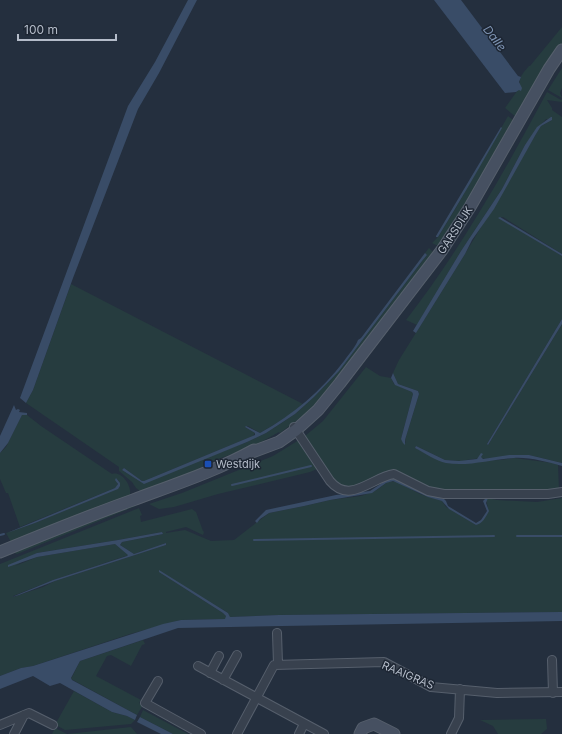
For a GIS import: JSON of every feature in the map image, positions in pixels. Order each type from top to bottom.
[{"type":"main road","name":"GARSDIJK","points":[[295,429],[318,410],[442,250],[470,207],[549,69],[562,50]]},
{"type":"main road","points":[[0,552],[90,515],[184,481],[247,454],[295,429]]},
{"type":"main road","points":[[360,734],[364,728],[374,724],[394,734]]},
{"type":"street","points":[[295,429],[330,480],[337,488],[342,490],[362,488],[388,475],[394,474],[428,491],[444,494],[548,494],[562,492]]},
{"type":"street","points":[[237,734],[274,665],[278,664],[277,633]]},
{"type":"street","points":[[223,680],[237,655]]},
{"type":"street","points":[[210,673],[219,656]]},
{"type":"street","points":[[552,660],[558,692]]},
{"type":"street","name":"RAAIGRAS","points":[[278,664],[384,662],[430,687],[497,693],[558,692]]},
{"type":"street","points":[[198,666],[324,734]]},
{"type":"street","points":[[158,681],[145,704],[201,734]]},
{"type":"street","points":[[451,734],[459,718],[460,689]]},
{"type":"street","points":[[0,725],[29,713],[53,725]]},
{"type":"street","points":[[14,734],[24,715]]},
{"type":"street","points":[[299,734],[304,724]]},
{"type":"green space","points":[[562,27],[562,43],[516,117],[505,108],[520,87],[520,78]]},
{"type":"green space","points":[[562,68],[562,88],[560,93],[562,98],[548,90]]},
{"type":"green space","points":[[547,92],[561,100],[562,99],[562,102],[547,100],[552,110],[562,117],[562,254],[503,217],[499,218],[562,256],[562,319],[487,444],[488,445],[562,324],[562,463],[529,455],[486,459],[481,458],[461,461],[501,460],[514,458],[553,463],[558,465],[559,489],[442,490],[431,488],[401,474],[355,488],[337,485],[305,436],[323,421],[366,367],[380,376],[391,378],[394,384],[412,392],[413,394],[401,439],[406,443],[405,440],[419,394],[418,391],[398,384],[393,373],[399,360],[465,254],[541,126],[552,120],[546,119],[525,145],[502,189],[461,251],[417,325],[406,320],[464,237],[515,151]],"holes":[[[416,446],[445,460],[456,461],[442,461],[415,448]]]},
{"type":"green space","points":[[508,116],[513,120],[514,125],[440,246],[432,243],[438,237],[454,211]]},
{"type":"green space","points":[[429,248],[434,253],[326,395],[304,415],[280,433],[279,432],[252,447],[204,464],[204,466],[182,478],[145,491],[140,491],[136,488],[132,482],[119,471],[119,467],[26,403],[33,390],[71,284],[303,404],[287,417],[260,433],[248,426],[245,427],[255,433],[253,436],[148,479],[247,442],[266,433],[295,414],[339,371],[427,255],[425,253]],"holes":[[[124,468],[144,481],[141,482],[122,470]]]},
{"type":"green space","points":[[22,415],[27,415],[112,474],[123,477],[128,484],[130,495],[11,542],[6,533],[35,523],[117,489],[120,486],[118,480],[118,486],[115,488],[20,527],[8,493],[6,493],[0,479],[0,453],[6,447]]},
{"type":"green space","points":[[299,440],[317,469],[218,494],[174,507],[159,509],[149,504],[182,493],[273,456]]},
{"type":"green space","points":[[389,481],[397,482],[420,494],[442,501],[446,507],[476,525],[487,515],[487,498],[537,502],[562,498],[562,612],[279,615],[230,617],[225,611],[159,572],[223,613],[226,616],[226,619],[181,620],[130,634],[0,676],[0,564],[139,508],[142,515],[140,516],[141,522],[192,509],[196,512],[204,532],[203,535],[186,527],[166,533],[185,530],[211,541],[234,540],[269,513],[330,500],[361,496],[375,491]],"holes":[[[162,532],[163,534],[122,542],[120,545],[134,554],[166,543],[166,545],[55,581],[43,587],[13,597],[53,580],[129,555],[115,544],[37,557],[15,566],[37,553]]]},
{"type":"green space","points":[[134,504],[136,506],[17,554],[15,553],[14,550]]},
{"type":"green space","points":[[143,640],[145,644],[142,645],[131,666],[111,655],[107,656],[96,676],[141,700],[139,703],[143,705],[137,715],[71,679],[80,661]]},
{"type":"green space","points":[[74,691],[112,712],[135,720],[131,724],[65,730],[56,725],[56,723]]},
{"type":"green space","points":[[143,710],[188,734],[173,734],[140,717]]},
{"type":"green space","points":[[546,719],[547,729],[541,734],[498,734],[493,726],[480,720]]},
{"type":"green space","points":[[131,727],[137,734],[67,734]]},
{"type":"green space","points":[[55,728],[67,734],[52,734]]},
{"type":"water","points":[[188,0],[197,0],[159,73],[138,109],[73,278],[33,390],[26,403],[20,398],[128,106],[155,62]]},
{"type":"water","points":[[434,0],[461,0],[518,76],[521,77],[519,82],[522,88],[521,91],[519,90],[516,92],[505,93]]},
{"type":"water","points":[[551,117],[552,120],[541,126],[536,134],[494,209],[472,240],[465,254],[416,333],[413,331],[461,251],[502,189],[525,145],[537,127]]},
{"type":"water","points":[[501,127],[502,128],[438,237],[436,237],[436,236]]},
{"type":"water","points":[[500,217],[562,254],[562,256],[498,218]]},
{"type":"water","points":[[425,253],[427,255],[339,371],[295,414],[266,433],[247,442],[144,484],[122,470],[124,468],[144,481],[255,435],[255,433],[245,427],[246,426],[260,433],[284,418],[316,392],[335,372]]},
{"type":"water","points":[[562,319],[562,324],[488,445],[487,444]]},
{"type":"water","points":[[393,373],[398,384],[418,391],[419,394],[405,440],[405,445],[401,439],[413,394],[412,392],[395,385],[391,378]]},
{"type":"water","points":[[14,405],[16,410],[18,409],[20,410],[19,412],[27,413],[27,415],[22,415],[8,443],[0,453],[0,436]]},
{"type":"water","points":[[416,446],[445,460],[459,461],[477,459],[481,453],[483,454],[481,457],[483,459],[509,455],[529,455],[562,463],[562,466],[526,458],[463,464],[446,463],[434,459],[415,448]]},
{"type":"water","points":[[116,478],[120,483],[118,489],[7,533],[115,488],[118,484],[115,480]]},
{"type":"water","points":[[390,479],[398,480],[416,490],[444,499],[448,506],[476,523],[481,520],[487,511],[483,501],[486,498],[488,498],[486,503],[489,511],[482,522],[476,525],[449,509],[442,501],[428,497],[393,481],[386,483],[372,493],[269,513],[257,523],[255,521],[266,510],[336,495],[370,491]]},
{"type":"water","points":[[162,532],[163,534],[122,542],[120,545],[134,554],[166,543],[166,545],[55,581],[12,597],[53,580],[128,555],[115,544],[37,557],[8,567],[8,565],[37,553]]},
{"type":"water","points":[[159,570],[228,613],[230,617],[279,615],[562,612],[562,621],[178,628],[80,661],[71,678],[72,680],[137,715],[135,720],[112,712],[60,683],[50,686],[33,676],[0,689],[0,676],[21,668],[33,666],[163,624],[181,620],[225,619],[226,616],[223,613],[159,572]]},
{"type":"water","points":[[140,717],[173,734],[161,734],[137,722]]},
{"type":"waterway","points":[[232,485],[311,466]]},
{"type":"waterway","points":[[0,535],[4,534]]},
{"type":"waterway","points":[[254,540],[494,536]]},
{"type":"waterway","points":[[517,536],[562,536]]},
{"type":"place","name":"Westdijk","points":[[208,464]]},
{"type":"water label","name":"Dalle","points":[[495,38]]}]
